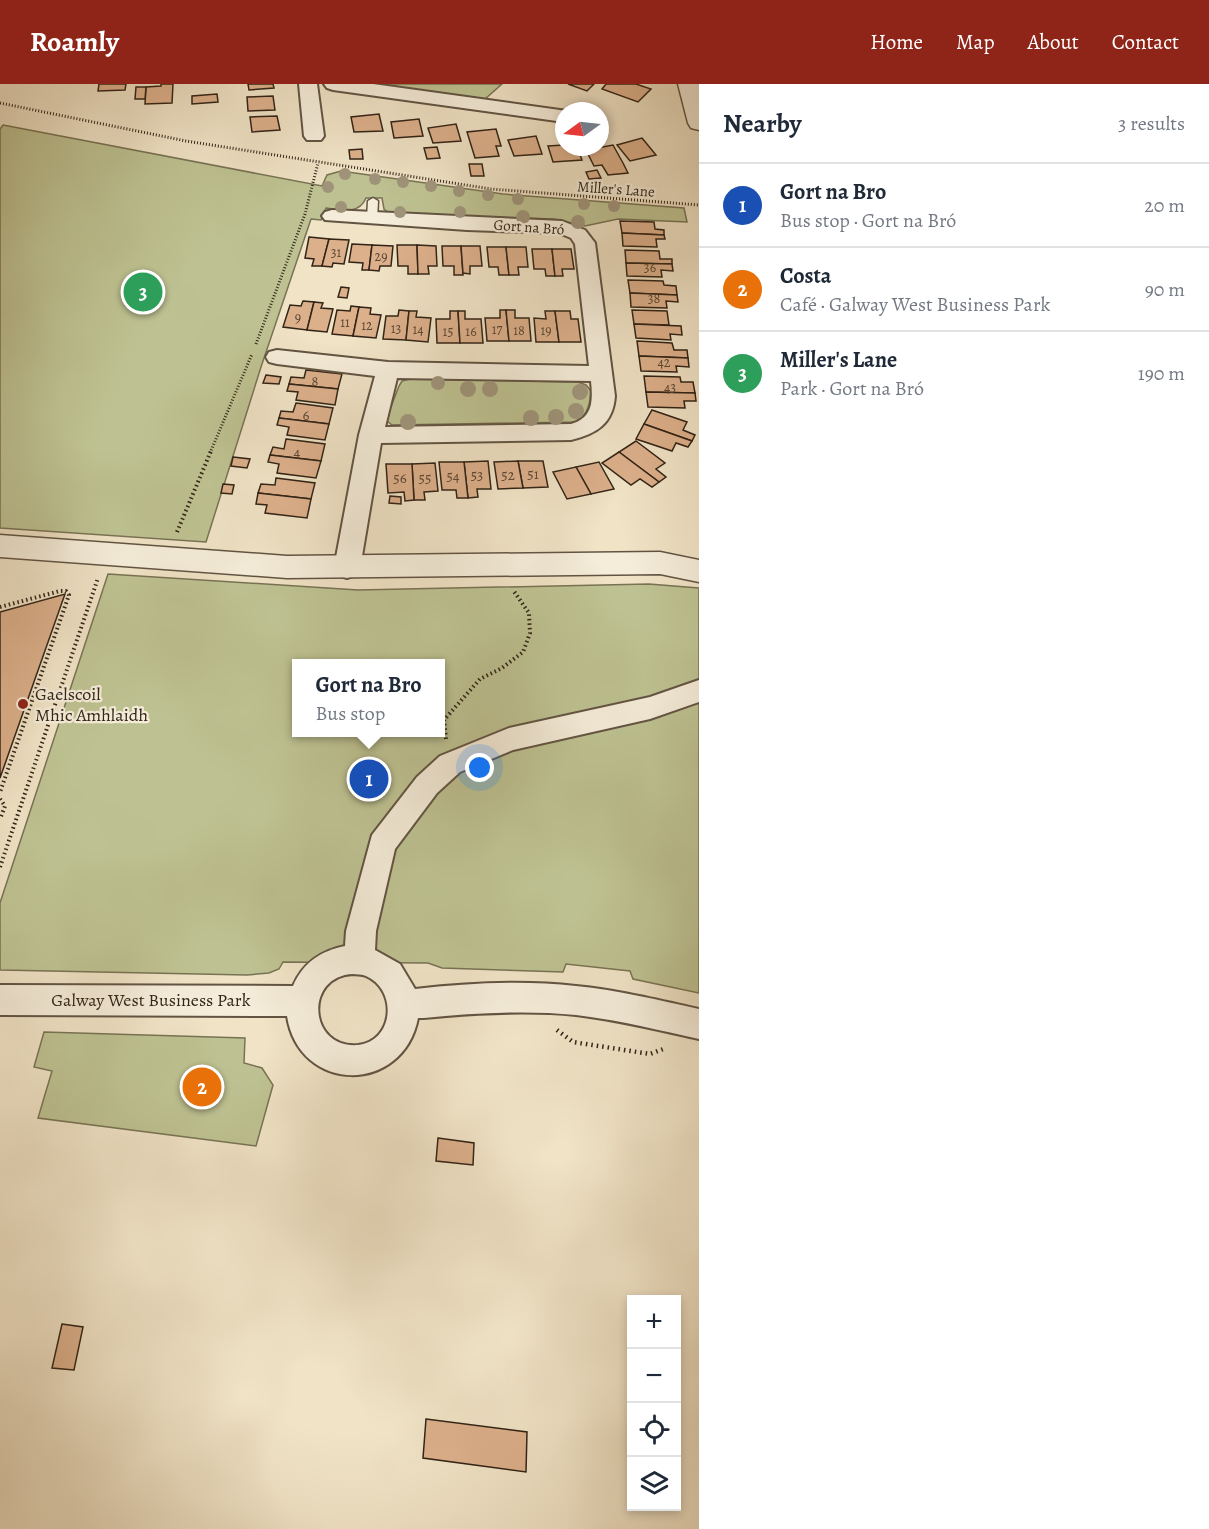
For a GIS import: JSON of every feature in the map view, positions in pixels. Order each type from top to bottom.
[{"type":"street","points":[[308,84],[314,136]]},
{"type":"street","points":[[333,84],[555,115]]},
{"type":"street","points":[[689,84],[699,123]]},
{"type":"street","name":"Gort na Bró","points":[[332,216],[373,210],[552,226],[568,228],[578,234],[585,243],[604,396],[601,413],[592,425],[580,430],[371,435]]},
{"type":"street","points":[[277,357],[388,370],[601,374]]},
{"type":"street","points":[[347,568],[371,435],[388,370]]},
{"type":"street","points":[[0,546],[222,563],[347,568],[660,563],[699,554]]},
{"type":"street","points":[[660,563],[699,571]]},
{"type":"street","points":[[359,961],[361,931],[382,844],[427,784],[450,764],[510,739],[650,708],[699,691]]},
{"type":"street","points":[[359,961],[385,970],[402,991],[405,1005],[404,1021],[398,1036],[387,1048],[371,1056],[354,1059],[337,1057],[322,1049],[304,1027],[302,1001],[306,989],[322,970],[333,964],[359,961]]},
{"type":"street","points":[[405,1005],[451,1000],[558,999],[624,1008],[699,1024]]},
{"type":"street","name":"Galway West Business Park","points":[[0,1000],[302,1001]]},
{"type":"path","name":"Miller's Lane","points":[[0,102],[186,141],[318,163],[513,191],[699,205]]},
{"type":"path","points":[[167,532],[177,532],[237,391],[305,214],[318,163]]},
{"type":"path","points":[[0,867],[99,575]]},
{"type":"path","points":[[445,719],[480,679],[502,668],[523,652],[530,633],[529,613],[512,589],[510,580]]},
{"type":"path","points":[[0,607],[60,591],[66,591],[69,595],[0,792]]},
{"type":"path","points":[[445,727],[447,742]]},
{"type":"path","points":[[0,799],[5,806],[0,819]]},
{"type":"path","points":[[555,1029],[573,1042],[584,1044],[650,1054],[668,1047]]},
{"type":"green space","points":[[366,84],[502,84],[485,99]]},
{"type":"green space","points":[[3,125],[322,186],[327,175],[341,171],[503,194],[684,208],[687,222],[618,219],[585,226],[554,219],[390,214],[384,209],[382,198],[366,198],[359,207],[349,210],[326,208],[321,220],[311,219],[206,542],[0,528],[0,129]]},
{"type":"green space","points":[[410,379],[578,382],[586,385],[591,391],[588,408],[579,422],[392,425],[387,421],[387,417],[399,386],[402,381]]},
{"type":"green space","points":[[108,574],[358,590],[649,584],[699,588],[699,993],[633,979],[630,971],[566,964],[563,972],[442,968],[428,963],[283,962],[279,969],[269,973],[247,975],[0,970],[0,903]]},
{"type":"green space","points":[[44,1032],[245,1038],[244,1063],[262,1068],[273,1085],[256,1146],[38,1118],[52,1071],[34,1067]]},
{"type":"building","points":[[99,84],[126,84],[125,90],[98,91]]},
{"type":"building","points":[[161,84],[173,84],[172,103],[145,104],[146,87],[161,86]]},
{"type":"building","points":[[248,84],[273,84],[274,88],[249,90]]},
{"type":"building","points":[[568,84],[594,84],[587,91]]},
{"type":"building","points":[[606,84],[636,84],[651,89],[638,102],[602,89]]},
{"type":"building","points":[[136,87],[146,87],[145,99],[135,99]]},
{"type":"building","points":[[217,94],[218,102],[192,104],[192,96]]},
{"type":"building","points":[[273,96],[275,110],[248,111],[247,97]]},
{"type":"building","points":[[379,114],[383,131],[354,132],[351,117]]},
{"type":"building","points":[[277,116],[280,130],[252,132],[250,117]]},
{"type":"building","points":[[419,119],[423,136],[394,138],[391,122]]},
{"type":"building","points":[[456,124],[461,141],[433,143],[428,128]]},
{"type":"building","points":[[496,129],[501,146],[496,146],[499,156],[475,158],[467,132]]},
{"type":"building","points":[[536,136],[542,154],[514,156],[508,140]]},
{"type":"building","points":[[642,138],[656,155],[630,161],[617,145]]},
{"type":"building","points":[[613,145],[628,173],[608,175],[602,165],[594,166],[589,156],[609,156],[609,146]]},
{"type":"building","points":[[548,146],[555,146],[555,156],[580,156],[582,160],[553,162]]},
{"type":"building","points":[[437,147],[440,158],[427,159],[424,148]]},
{"type":"building","points":[[362,149],[363,159],[350,159],[349,150]]},
{"type":"building","points":[[469,164],[482,164],[484,176],[471,176]]},
{"type":"building","points":[[597,170],[601,178],[589,179],[586,172]]},
{"type":"building","points":[[620,221],[654,222],[655,229],[664,230],[664,235],[622,233]]},
{"type":"building","points":[[622,233],[664,235],[665,239],[656,239],[657,247],[623,246]]},
{"type":"building","points":[[309,237],[329,239],[322,266],[312,266],[314,259],[305,258]]},
{"type":"building","points":[[329,239],[349,240],[344,264],[333,263],[332,267],[322,266]]},
{"type":"building","points":[[352,244],[372,245],[369,270],[362,270],[363,263],[349,262]]},
{"type":"building","points":[[372,245],[393,246],[391,266],[380,266],[379,271],[369,270]]},
{"type":"building","points":[[397,245],[417,245],[418,274],[408,274],[408,266],[398,266]]},
{"type":"building","points":[[417,245],[436,246],[437,266],[428,266],[429,274],[418,274]]},
{"type":"building","points":[[442,246],[461,246],[463,275],[454,275],[454,266],[443,266]]},
{"type":"building","points":[[461,246],[480,246],[482,266],[470,266],[470,274],[463,273]]},
{"type":"building","points":[[487,247],[506,247],[509,275],[499,275],[498,267],[489,267]]},
{"type":"building","points":[[506,247],[526,247],[528,267],[518,267],[519,275],[509,275]]},
{"type":"building","points":[[532,249],[552,249],[555,276],[546,276],[545,269],[534,269]]},
{"type":"building","points":[[552,249],[571,249],[574,269],[562,269],[563,276],[555,276]]},
{"type":"building","points":[[625,250],[659,251],[660,259],[672,259],[672,264],[626,263]]},
{"type":"building","points":[[626,263],[672,264],[673,271],[661,270],[662,277],[627,276]]},
{"type":"building","points":[[628,280],[663,281],[664,285],[676,286],[677,295],[630,293]]},
{"type":"building","points":[[341,287],[349,288],[347,298],[338,297]]},
{"type":"building","points":[[630,293],[677,295],[678,302],[666,301],[667,308],[631,307]]},
{"type":"building","points":[[303,301],[314,302],[307,330],[283,327],[290,305],[301,306]]},
{"type":"building","points":[[314,302],[323,303],[321,308],[333,309],[327,332],[307,330]]},
{"type":"building","points":[[351,306],[359,307],[353,336],[332,334],[337,310],[350,311]]},
{"type":"building","points":[[359,307],[371,308],[370,314],[381,315],[376,338],[353,336]]},
{"type":"building","points":[[399,310],[409,311],[406,340],[383,339],[386,316],[398,316]]},
{"type":"building","points":[[500,310],[506,310],[509,341],[487,341],[485,318],[500,318]]},
{"type":"building","points":[[506,310],[515,310],[515,318],[529,318],[531,341],[509,341]]},
{"type":"building","points":[[632,310],[667,311],[669,325],[634,324]]},
{"type":"building","points":[[409,311],[417,311],[416,317],[431,318],[428,342],[406,340]]},
{"type":"building","points":[[450,311],[458,311],[460,343],[437,343],[436,319],[450,319]]},
{"type":"building","points":[[458,311],[465,311],[465,319],[481,319],[483,343],[460,343]]},
{"type":"building","points":[[545,311],[555,311],[559,342],[536,342],[534,318],[546,319]]},
{"type":"building","points":[[555,311],[570,311],[571,319],[578,319],[581,342],[559,342]]},
{"type":"building","points":[[634,324],[681,326],[682,335],[670,334],[671,340],[636,338]]},
{"type":"building","points":[[637,341],[672,343],[674,350],[687,350],[688,358],[639,356]]},
{"type":"building","points":[[639,356],[688,358],[689,367],[676,366],[677,372],[641,371]]},
{"type":"building","points":[[306,370],[342,374],[338,389],[289,384],[291,377],[304,378]]},
{"type":"building","points":[[266,375],[281,377],[279,384],[263,383]]},
{"type":"building","points":[[644,376],[680,377],[681,382],[693,382],[695,393],[646,392]]},
{"type":"building","points":[[289,384],[338,389],[335,405],[296,400],[298,392],[287,391]]},
{"type":"building","points":[[646,392],[695,393],[696,401],[684,401],[685,408],[648,407]]},
{"type":"building","points":[[296,403],[333,408],[329,424],[279,418],[281,411],[293,412]]},
{"type":"building","points":[[652,410],[687,422],[683,430],[695,435],[692,441],[644,424]]},
{"type":"building","points":[[279,418],[329,424],[325,440],[287,435],[289,427],[277,425]]},
{"type":"building","points":[[644,424],[692,441],[688,447],[676,443],[672,451],[636,439]]},
{"type":"building","points":[[286,439],[325,444],[321,461],[270,455],[273,447],[284,449]]},
{"type":"building","points":[[636,441],[665,463],[656,469],[666,477],[659,482],[619,452]]},
{"type":"building","points":[[619,452],[659,482],[652,487],[640,479],[631,485],[602,463]]},
{"type":"building","points":[[270,455],[321,461],[316,478],[277,473],[279,464],[268,462]]},
{"type":"building","points":[[233,457],[250,459],[247,468],[231,466]]},
{"type":"building","points":[[488,461],[491,489],[477,489],[478,497],[468,498],[464,462]]},
{"type":"building","points":[[518,461],[543,461],[548,487],[523,488]]},
{"type":"building","points":[[518,461],[523,488],[498,489],[494,462]]},
{"type":"building","points":[[439,462],[464,462],[468,498],[457,498],[456,490],[442,490]]},
{"type":"building","points":[[599,462],[614,489],[591,494],[576,467]]},
{"type":"building","points":[[435,463],[438,491],[424,492],[425,500],[414,500],[412,464]]},
{"type":"building","points":[[386,464],[412,464],[414,500],[405,501],[404,492],[388,493]]},
{"type":"building","points":[[576,467],[591,494],[567,499],[553,472]]},
{"type":"building","points":[[276,478],[315,483],[311,499],[258,493],[261,484],[275,485]]},
{"type":"building","points":[[223,484],[234,485],[232,494],[221,493]]},
{"type":"building","points":[[258,493],[311,499],[307,518],[265,513],[267,505],[256,504]]},
{"type":"building","points":[[390,496],[401,497],[401,504],[389,503]]},
{"type":"building","points":[[65,594],[0,778],[0,612]]},
{"type":"building","points":[[438,1138],[474,1143],[473,1165],[436,1161]]},
{"type":"building","points":[[62,1324],[83,1327],[74,1370],[52,1368]]},
{"type":"building","points":[[426,1419],[527,1432],[526,1472],[423,1458]]},
{"type":"place","name":"Miller's Lane","points":[[143,292]]},
{"type":"place","name":"Gaelscoil Mhic Amhlaidh","points":[[23,704]]},
{"type":"place","name":"Gort na Bro","points":[[369,779]]},
{"type":"place","name":"Costa","points":[[202,1087]]}]
